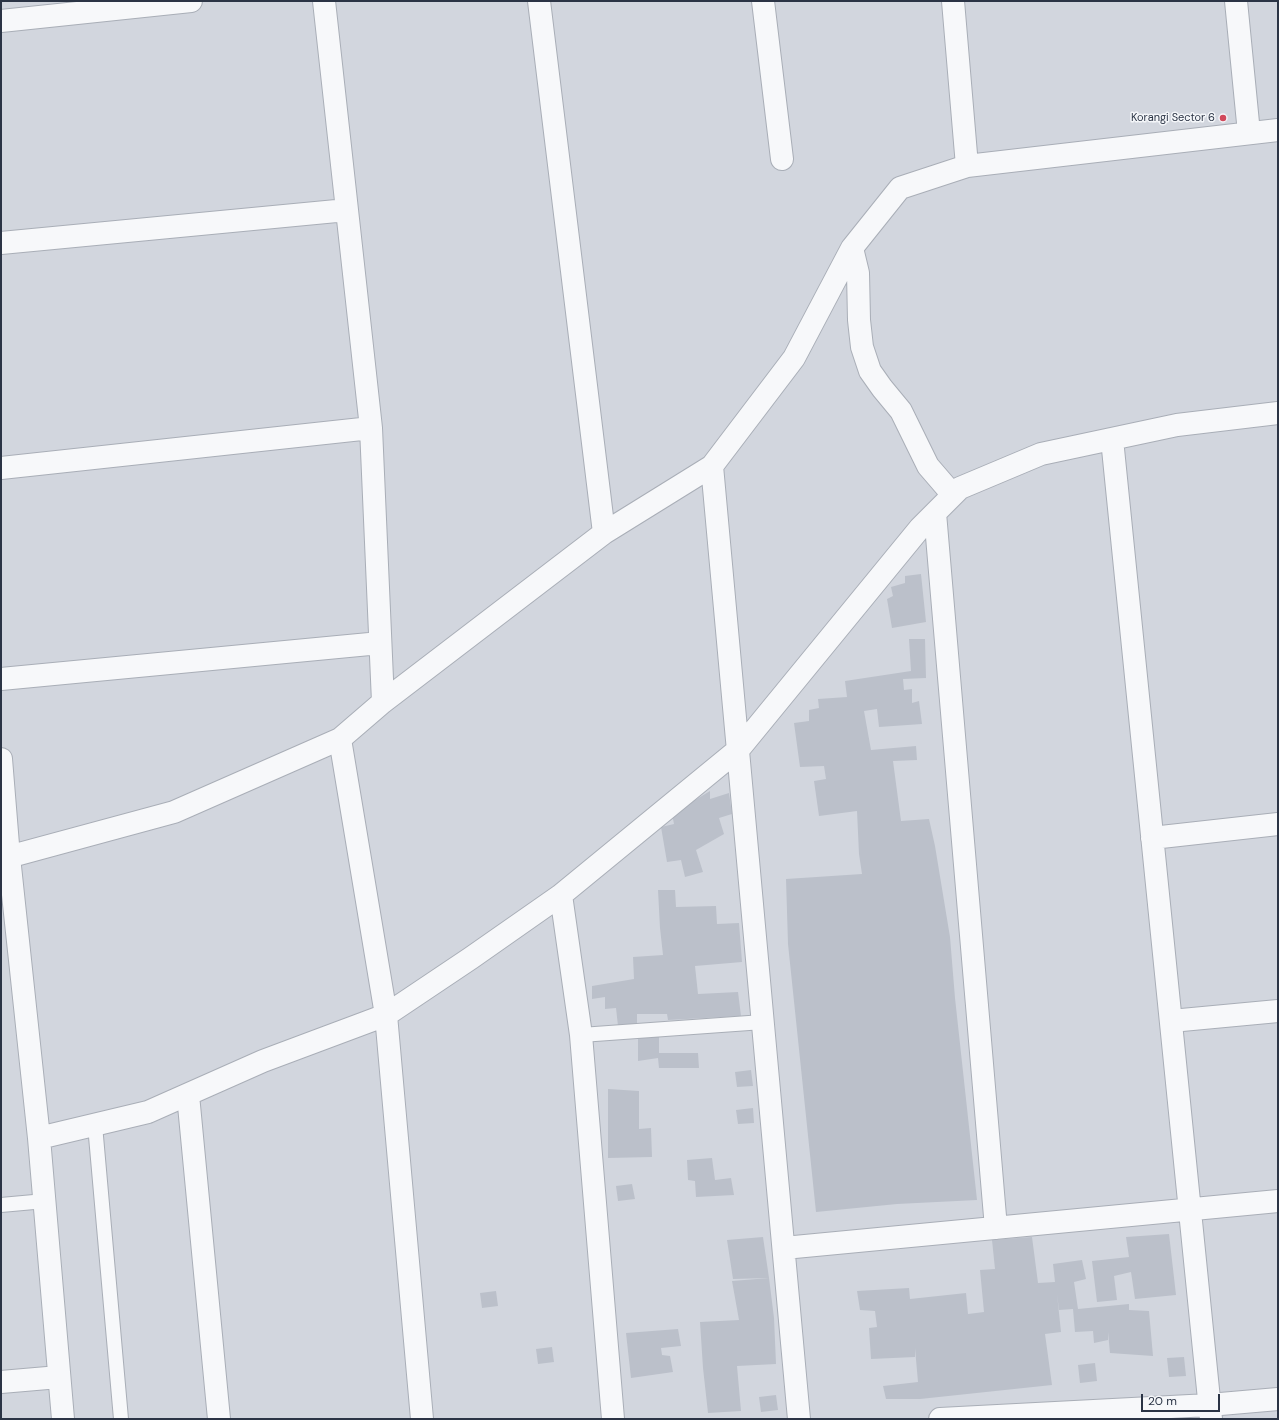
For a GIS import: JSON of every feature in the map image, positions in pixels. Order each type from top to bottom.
[{"type":"street","points":[[1,21],[191,1]]},
{"type":"street","points":[[324,1],[370,428],[383,702]]},
{"type":"street","points":[[539,1],[604,533]]},
{"type":"street","points":[[763,1],[782,159]]},
{"type":"street","points":[[953,1],[967,166]]},
{"type":"street","points":[[1236,1],[1249,133]]},
{"type":"street","points":[[5,858],[174,812],[340,739],[383,702],[604,533],[712,466],[794,358],[852,248],[900,188],[967,166],[1278,130]]},
{"type":"street","points":[[1,243],[347,210]]},
{"type":"street","points":[[852,248],[858,273],[858,320],[862,347],[870,371],[901,411],[928,466],[953,495]]},
{"type":"street","points":[[39,1138],[148,1112],[263,1061],[386,1015],[561,895],[738,749],[920,528],[960,488],[1041,454],[1177,426],[1278,413]]},
{"type":"street","points":[[1,468],[370,428]]},
{"type":"street","points":[[1112,439],[1210,1412]]},
{"type":"street","points":[[712,466],[799,1419]]},
{"type":"street","points":[[935,513],[996,1228]]},
{"type":"street","points":[[1,679],[380,643]]},
{"type":"street","points":[[340,739],[386,1015],[422,1419]]},
{"type":"street","points":[[1,759],[5,858],[39,1138],[63,1419]]},
{"type":"street","points":[[1152,838],[1278,824]]},
{"type":"street","points":[[561,895],[581,1035],[613,1419]]},
{"type":"street","points":[[1171,1021],[1278,1011]]},
{"type":"street","points":[[188,1095],[219,1419]]},
{"type":"street","points":[[784,1248],[1278,1201]]},
{"type":"street","points":[[1,1382],[59,1377]]},
{"type":"street","points":[[940,1419],[1210,1412],[1278,1398]]},
{"type":"lane","points":[[581,1035],[763,1022]]},
{"type":"lane","points":[[95,1125],[121,1419]]},
{"type":"lane","points":[[1,1205],[45,1201]]},
{"type":"shaded area","points":[[1,1],[1278,1],[1278,1419],[1,1419]]},
{"type":"building","points":[[921,574],[926,622],[892,628],[887,599],[893,596],[891,587],[905,583],[905,576]]},
{"type":"building","points":[[909,639],[925,639],[926,678],[903,679],[904,690],[912,689],[912,703],[919,701],[922,724],[879,727],[877,709],[864,711],[871,750],[916,746],[917,760],[893,761],[901,821],[929,819],[935,846],[950,937],[955,998],[977,1200],[897,1204],[816,1212],[788,944],[786,879],[862,874],[859,854],[857,811],[819,816],[814,781],[826,779],[824,766],[800,767],[794,723],[809,721],[809,710],[819,708],[818,699],[847,697],[845,681],[911,671]]},
{"type":"building","points":[[710,791],[710,799],[729,793],[732,814],[719,818],[724,834],[696,850],[703,872],[685,877],[681,860],[667,862],[661,827],[674,824],[672,814]]},
{"type":"building","points":[[658,890],[675,890],[676,907],[716,906],[717,924],[739,923],[742,962],[695,966],[698,994],[738,992],[741,1016],[668,1020],[667,1014],[637,1014],[637,1025],[618,1026],[616,1008],[605,1009],[605,997],[592,999],[592,986],[634,979],[633,957],[663,955]]},
{"type":"building","points":[[638,1035],[659,1035],[659,1053],[698,1053],[699,1068],[659,1068],[658,1058],[638,1061]]},
{"type":"building","points":[[751,1070],[753,1086],[737,1087],[735,1072]]},
{"type":"building","points":[[608,1089],[639,1091],[639,1129],[651,1128],[652,1157],[608,1158]]},
{"type":"building","points":[[753,1108],[754,1123],[738,1124],[736,1110]]},
{"type":"building","points":[[712,1158],[715,1180],[731,1178],[734,1195],[696,1197],[695,1181],[688,1180],[687,1160]]},
{"type":"building","points":[[632,1184],[635,1199],[618,1201],[616,1186]]},
{"type":"building","points":[[1169,1234],[1176,1295],[1135,1299],[1131,1272],[1114,1276],[1117,1300],[1097,1302],[1092,1261],[1129,1257],[1126,1237]]},
{"type":"building","points":[[763,1237],[769,1278],[733,1279],[727,1240]]},
{"type":"building","points":[[1032,1237],[1038,1283],[1055,1282],[1053,1264],[1082,1260],[1086,1279],[1074,1282],[1078,1309],[1129,1304],[1129,1310],[1149,1311],[1153,1356],[1110,1353],[1108,1332],[1108,1340],[1094,1343],[1093,1331],[1075,1332],[1073,1309],[1059,1310],[1057,1294],[1061,1332],[1045,1334],[1052,1385],[920,1399],[886,1399],[883,1386],[918,1382],[915,1348],[915,1357],[871,1359],[869,1328],[877,1327],[875,1311],[860,1310],[857,1291],[909,1288],[910,1299],[966,1293],[968,1314],[984,1312],[980,1270],[995,1269],[992,1240]]},
{"type":"building","points":[[769,1278],[774,1318],[776,1364],[737,1366],[741,1411],[708,1413],[700,1322],[739,1320],[732,1281]]},
{"type":"building","points":[[496,1291],[498,1306],[482,1308],[480,1293]]},
{"type":"building","points":[[678,1329],[681,1346],[661,1348],[662,1355],[670,1356],[673,1372],[631,1378],[626,1333]]},
{"type":"building","points":[[552,1347],[554,1362],[538,1364],[536,1349]]},
{"type":"building","points":[[1184,1357],[1186,1376],[1169,1377],[1167,1358]]},
{"type":"building","points":[[1095,1363],[1097,1381],[1080,1383],[1078,1365]]},
{"type":"building","points":[[776,1395],[778,1410],[761,1412],[759,1397]]},
{"type":"building","points":[[1190,1415],[1190,1419],[1164,1419],[1164,1417]]},
{"type":"place","name":"Korangi Sector 6","points":[[1223,118]]}]
